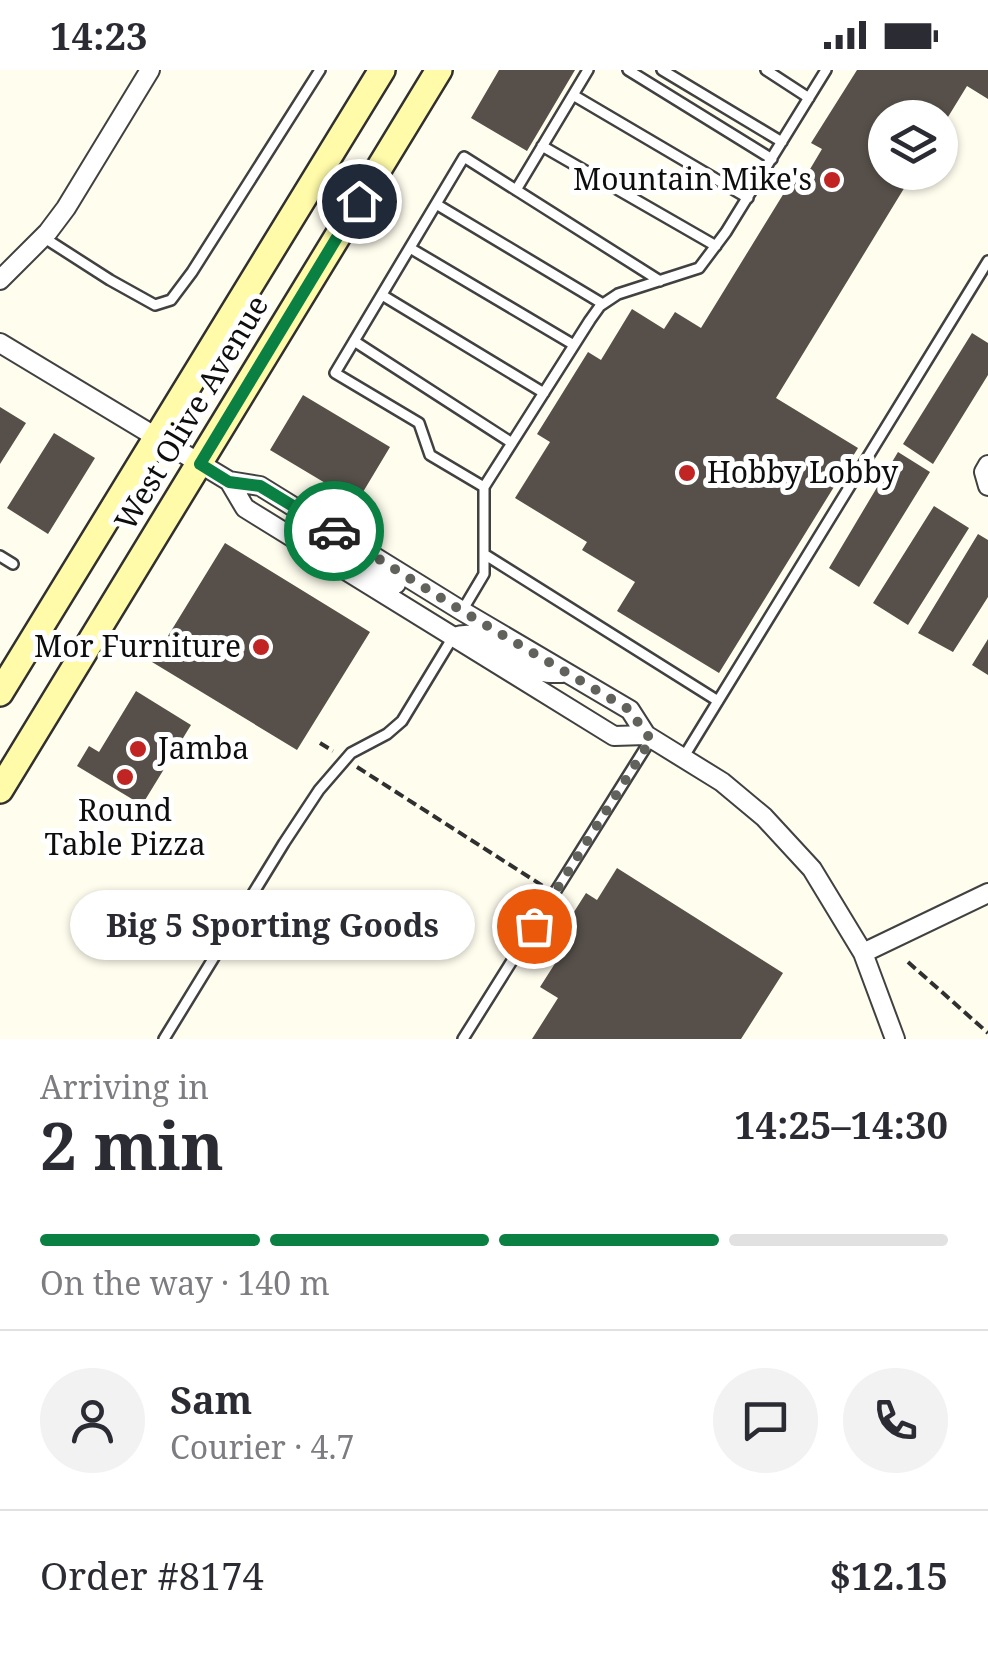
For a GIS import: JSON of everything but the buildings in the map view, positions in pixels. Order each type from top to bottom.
[{"type":"main road","name":"West Olive Avenue","points":[[0,693],[382,70]]},
{"type":"main road","name":"West Olive Avenue","points":[[0,790],[439,70]]},
{"type":"street","points":[[0,280],[66,208],[150,70]]},
{"type":"street","points":[[0,343],[229,482],[260,486],[630,710],[649,737],[722,782],[764,817],[812,869],[863,953],[895,1039]]},
{"type":"street","points":[[988,466],[984,472],[988,486]]},
{"type":"street","points":[[229,482],[245,508],[614,736],[649,737]]},
{"type":"street","points":[[341,568],[370,568],[432,606],[462,611]]},
{"type":"street","points":[[453,637],[477,636],[541,673],[568,674]]},
{"type":"street","points":[[863,953],[988,893]]},
{"type":"lane","points":[[43,237],[154,305],[171,300],[320,70]]},
{"type":"lane","points":[[516,190],[588,70]]},
{"type":"lane","points":[[628,70],[772,158]]},
{"type":"lane","points":[[662,70],[782,142]]},
{"type":"lane","points":[[766,70],[809,98]]},
{"type":"lane","points":[[462,611],[484,574],[484,487],[574,345],[603,304],[618,294],[699,268],[748,198],[826,70]]},
{"type":"lane","points":[[573,95],[748,198]]},
{"type":"lane","points":[[542,146],[716,246]]},
{"type":"lane","points":[[484,487],[430,455],[419,423],[335,373],[464,157],[660,281]]},
{"type":"lane","points":[[436,204],[603,304]]},
{"type":"lane","points":[[410,248],[574,345]]},
{"type":"lane","points":[[683,758],[988,261]]},
{"type":"lane","points":[[382,294],[544,393]]},
{"type":"lane","points":[[354,341],[512,442]]},
{"type":"lane","points":[[484,554],[718,701]]},
{"type":"lane","points":[[0,556],[12,564]]},
{"type":"lane","points":[[164,1039],[302,815],[344,759],[402,720],[453,637]]},
{"type":"lane","points":[[463,1039],[649,737]]},
{"type":"path","points":[[320,743],[555,892]]},
{"type":"path","points":[[908,962],[988,1033]]},
{"type":"way so far","points":[[334,531],[630,710],[652,738],[534,926]]},
{"type":"place","name":"Mountain Mike's","points":[[832,180]]},
{"type":"place","name":"Hobby Lobby","points":[[687,473]]},
{"type":"place","name":"Mor Furniture","points":[[261,647]]},
{"type":"place","name":"Jamba","points":[[138,749]]},
{"type":"place","name":"Round Table Pizza","points":[[125,777]]},
{"type":"place","name":"Big 5 Sporting Goods","points":[[534,926]]},
{"type":"route","points":[[334,531],[260,486],[229,482],[200,464],[359,201]]}]
